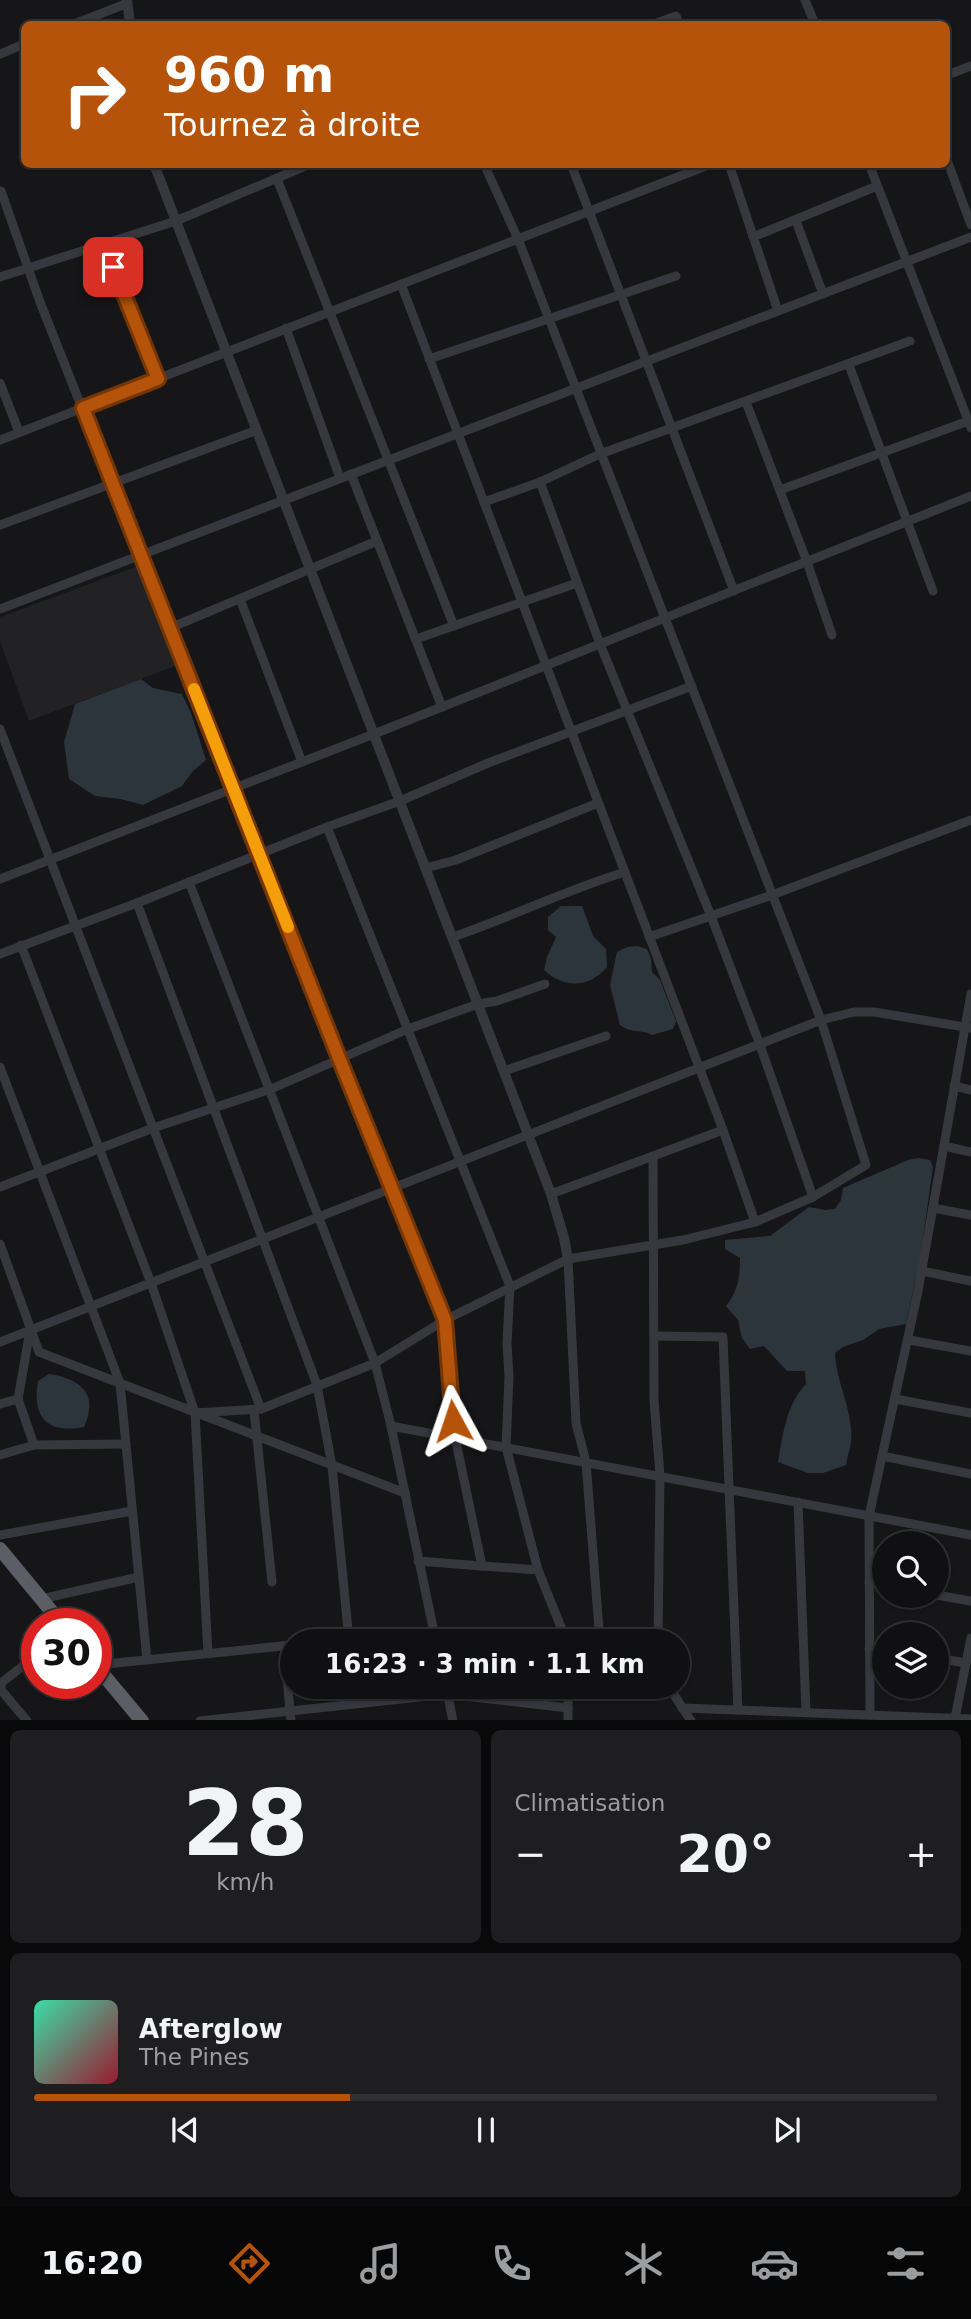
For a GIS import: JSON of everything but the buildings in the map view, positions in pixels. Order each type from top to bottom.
[{"type":"highway","points":[[0,1549],[49,1608]]},
{"type":"highway","points":[[112,1685],[142,1720]]},
{"type":"street","points":[[805,0],[814,21]]},
{"type":"street","points":[[81,21],[128,2],[130,21]]},
{"type":"street","points":[[662,21],[676,16],[678,21]]},
{"type":"street","points":[[0,54],[21,45]]},
{"type":"street","points":[[950,74],[971,66]]},
{"type":"street","points":[[156,168],[551,1194],[568,1259],[576,1423],[586,1462],[599,1629]]},
{"type":"street","points":[[0,277],[176,221],[300,168]]},
{"type":"street","points":[[195,1413],[257,1409],[375,1363],[445,1320],[568,1259],[683,1240],[755,1222],[813,1197],[866,1165],[821,1020],[518,239],[486,168]]},
{"type":"street","points":[[573,168],[734,591]]},
{"type":"street","points":[[0,440],[701,168]]},
{"type":"street","points":[[730,168],[779,311]]},
{"type":"street","points":[[780,490],[970,423],[870,168]]},
{"type":"street","points":[[950,168],[971,225]]},
{"type":"street","points":[[276,178],[454,626]]},
{"type":"street","points":[[753,237],[877,186]]},
{"type":"street","points":[[1,191],[113,485],[445,1320],[455,1437],[482,1566]]},
{"type":"street","points":[[796,221],[823,294]]},
{"type":"street","points":[[0,609],[971,237]]},
{"type":"street","points":[[104,244],[158,379]]},
{"type":"street","points":[[429,359],[676,276]]},
{"type":"street","points":[[401,284],[723,1130],[755,1222]]},
{"type":"street","points":[[286,328],[340,478]]},
{"type":"street","points":[[484,502],[540,482],[600,454],[910,341]]},
{"type":"street","points":[[849,365],[933,591]]},
{"type":"street","points":[[0,383],[19,432]]},
{"type":"street","points":[[746,402],[832,635]]},
{"type":"street","points":[[0,525],[257,430]]},
{"type":"street","points":[[351,474],[442,707]]},
{"type":"street","points":[[540,482],[600,644],[711,916],[813,1197]]},
{"type":"street","points":[[0,879],[374,734],[971,496]]},
{"type":"street","points":[[170,628],[377,541]]},
{"type":"street","points":[[416,639],[577,583]]},
{"type":"street","points":[[240,599],[302,762]]},
{"type":"street","points":[[0,954],[400,801],[488,763],[692,687]]},
{"type":"street","points":[[0,729],[204,1262],[257,1409],[257,1437],[272,1582]]},
{"type":"street","points":[[426,868],[456,860],[598,803]]},
{"type":"street","points":[[649,937],[772,895],[971,820]]},
{"type":"street","points":[[327,827],[510,1286],[506,1447],[538,1570],[562,1629]]},
{"type":"street","points":[[453,937],[582,885],[625,872]]},
{"type":"street","points":[[188,882],[375,1363],[391,1426],[433,1629]]},
{"type":"street","points":[[137,903],[317,1385],[332,1466],[348,1629]]},
{"type":"street","points":[[21,945],[151,1283],[195,1413],[208,1654]]},
{"type":"street","points":[[0,1187],[153,1128],[269,1089],[408,1029],[478,1003],[496,1001],[545,984]]},
{"type":"street","points":[[870,1715],[869,1516],[909,1340],[954,1086],[968,1027],[971,994]]},
{"type":"street","points":[[0,1342],[821,1020],[854,1012],[874,1012],[968,1027]]},
{"type":"street","points":[[504,1071],[606,1036]]},
{"type":"street","points":[[0,1067],[120,1383],[147,1660]]},
{"type":"street","points":[[954,1086],[971,1090]]},
{"type":"street","points":[[551,1194],[723,1130]]},
{"type":"street","points":[[944,1146],[971,1152]]},
{"type":"street","points":[[653,1156],[654,1400],[660,1475],[658,1629]]},
{"type":"street","points":[[933,1208],[971,1215]]},
{"type":"street","points":[[0,1244],[39,1352],[405,1493]]},
{"type":"street","points":[[922,1271],[971,1280]]},
{"type":"street","points":[[30,1330],[18,1399],[34,1445]]},
{"type":"street","points":[[655,1336],[723,1337],[738,1710]]},
{"type":"street","points":[[909,1340],[971,1351]]},
{"type":"street","points":[[0,1404],[18,1399]]},
{"type":"street","points":[[895,1399],[971,1413]]},
{"type":"street","points":[[391,1426],[971,1535]]},
{"type":"street","points":[[0,1455],[34,1445],[126,1444]]},
{"type":"street","points":[[882,1456],[971,1474]]},
{"type":"street","points":[[798,1502],[806,1712]]},
{"type":"street","points":[[0,1535],[132,1511]]},
{"type":"street","points":[[418,1561],[538,1570]]},
{"type":"street","points":[[41,1599],[139,1577]]},
{"type":"street","points":[[949,1597],[971,1601]]},
{"type":"street","points":[[956,1718],[971,1638]]},
{"type":"street","points":[[112,1664],[280,1647]]},
{"type":"street","points":[[949,1660],[966,1663]]},
{"type":"street","points":[[21,1668],[1,1683],[1,1690],[27,1720]]},
{"type":"street","points":[[200,1720],[291,1716],[392,1699]]},
{"type":"street","points":[[448,1699],[453,1720]]},
{"type":"street","points":[[507,1699],[568,1708]]},
{"type":"street","points":[[568,1699],[568,1720]]},
{"type":"street","points":[[677,1699],[691,1720]]},
{"type":"street","points":[[682,1707],[806,1712],[849,1717],[870,1715],[971,1719]]},
{"type":"shaded area","points":[[138,566],[175,666],[29,721],[0,641],[0,617]]},
{"type":"shaded area","points":[[141,679],[153,688],[182,694],[206,760],[182,786],[143,805],[95,796],[69,779],[64,742],[75,704]]},
{"type":"shaded area","points":[[561,906],[582,906],[593,936],[606,949],[607,967],[593,979],[577,984],[568,983],[544,970],[556,937],[548,930],[548,917]]},
{"type":"shaded area","points":[[637,946],[647,949],[652,972],[660,980],[676,1021],[673,1029],[652,1035],[620,1025],[610,985],[617,952]]},
{"type":"shaded area","points":[[908,1160],[930,1160],[933,1167],[920,1259],[906,1324],[879,1329],[835,1353],[850,1420],[851,1442],[846,1465],[823,1473],[808,1473],[778,1462],[790,1411],[806,1384],[805,1371],[787,1371],[764,1346],[750,1349],[742,1338],[738,1320],[726,1306],[737,1283],[740,1258],[725,1249],[725,1240],[770,1236],[809,1207],[835,1209],[841,1200],[843,1188]]},
{"type":"shaded area","points":[[49,1374],[70,1380],[84,1390],[89,1406],[84,1427],[60,1428],[52,1425],[40,1414],[37,1405],[38,1381]]},
{"type":"slow traffic","points":[[194,689],[288,927]]},
{"type":"route","points":[[113,267],[158,379],[83,408],[445,1320],[453,1421]]}]
